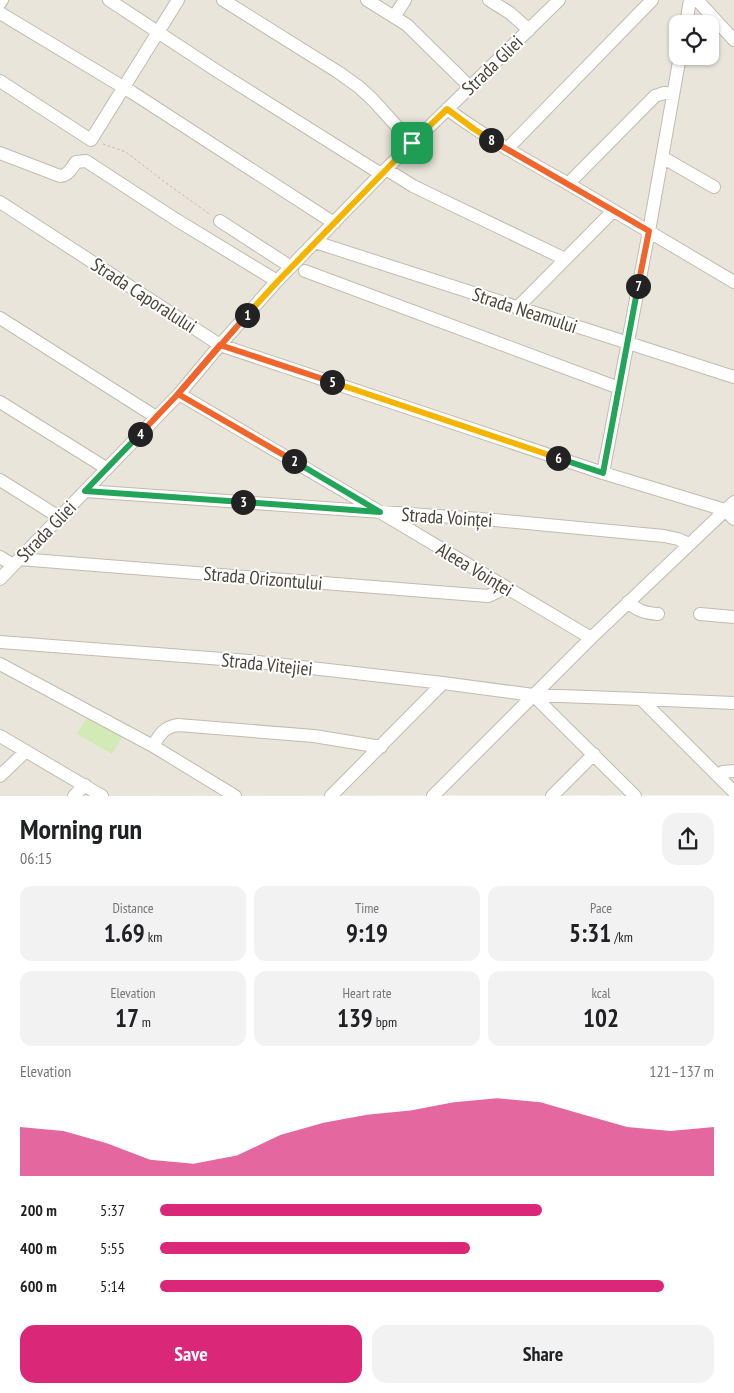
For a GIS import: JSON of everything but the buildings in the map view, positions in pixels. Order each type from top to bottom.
[{"type":"street","points":[[108,0],[217,71],[383,171],[565,259]]},
{"type":"street","points":[[0,81],[91,140],[178,0]]},
{"type":"street","points":[[223,0],[338,72],[360,88],[412,143]]},
{"type":"street","points":[[367,0],[414,32],[470,87]]},
{"type":"street","points":[[394,18],[405,0]]},
{"type":"street","name":"Strada Gliei","points":[[489,0],[510,13],[529,30]]},
{"type":"street","name":"Strada Gliei","points":[[0,580],[178,394],[278,281],[383,171],[559,0]]},
{"type":"street","points":[[507,149],[652,0]]},
{"type":"street","points":[[688,15],[690,0]]},
{"type":"street","points":[[697,0],[734,40]]},
{"type":"street","points":[[0,13],[123,87],[334,223]]},
{"type":"street","points":[[603,473],[678,65]]},
{"type":"street","points":[[568,184],[655,96],[664,93],[673,94]]},
{"type":"street","points":[[447,109],[474,129],[507,149],[734,282]]},
{"type":"street","points":[[0,153],[60,176],[67,174],[76,162],[86,161],[175,219],[278,281]]},
{"type":"street","points":[[662,156],[714,187]]},
{"type":"street","name":"Strada Caporalului","points":[[0,202],[220,345],[603,473],[731,510]]},
{"type":"street","points":[[517,308],[613,211]]},
{"type":"street","points":[[220,221],[291,267]]},
{"type":"street","name":"Strada Neamului","points":[[315,242],[734,377]]},
{"type":"street","points":[[305,271],[619,388]]},
{"type":"street","points":[[0,318],[156,417]]},
{"type":"street","name":"Aleea Voinței","points":[[178,394],[590,638]]},
{"type":"street","points":[[0,402],[106,468]]},
{"type":"street","points":[[0,480],[59,517]]},
{"type":"street","name":"Strada Voinței","points":[[85,491],[495,520],[664,536],[678,539],[688,544]]},
{"type":"street","points":[[433,796],[590,638],[688,544],[731,510]]},
{"type":"street","points":[[40,538],[42,554],[48,561]]},
{"type":"street","points":[[0,557],[16,562]]},
{"type":"street","name":"Strada Orizontului","points":[[16,562],[48,561],[488,596],[497,592],[503,586]]},
{"type":"street","points":[[628,602],[639,611],[658,614]]},
{"type":"street","points":[[700,614],[734,617]]},
{"type":"street","name":"Strada Vitejiei","points":[[0,642],[249,661],[534,695],[734,704]]},
{"type":"street","points":[[0,664],[153,746],[235,796]]},
{"type":"street","points":[[331,796],[443,683]]},
{"type":"street","points":[[534,695],[634,796]]},
{"type":"street","points":[[558,719],[559,709],[571,697]]},
{"type":"street","points":[[641,699],[734,792]]},
{"type":"street","points":[[153,746],[163,731],[168,727],[178,725],[314,736],[381,746]]},
{"type":"street","points":[[0,736],[102,796]]},
{"type":"street","points":[[0,776],[26,751]]},
{"type":"street","points":[[552,796],[594,754]]},
{"type":"street","points":[[717,775],[723,772],[734,771]]},
{"type":"street","points":[[74,796],[84,785]]},
{"type":"path","points":[[91,140],[126,152],[166,184],[220,221]]},
{"type":"shaded area","points":[[0,0],[734,0],[734,795],[0,796]]},
{"type":"green space","points":[[87,717],[122,737],[112,754],[77,734]]},
{"type":"route","points":[[412,143],[278,281],[220,345],[178,394],[380,512],[85,491],[178,394],[220,345],[603,473],[649,231],[507,149],[474,129],[447,109],[412,143]]}]
